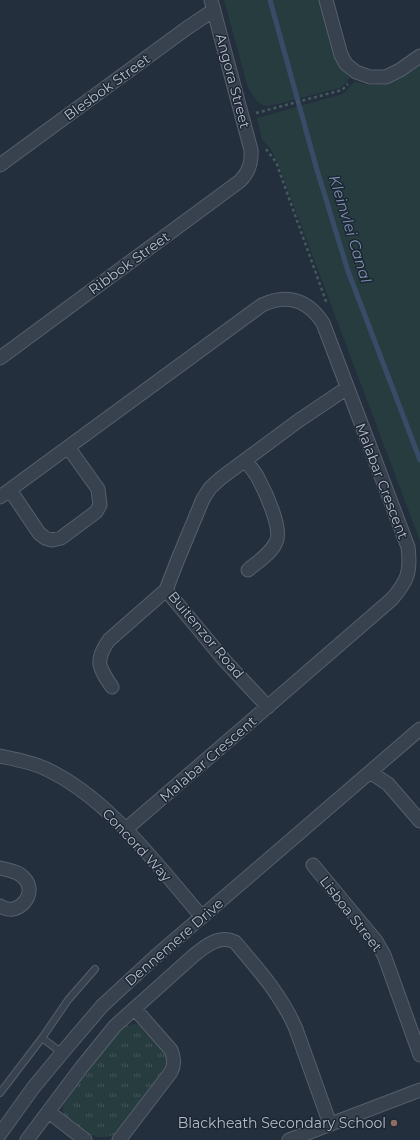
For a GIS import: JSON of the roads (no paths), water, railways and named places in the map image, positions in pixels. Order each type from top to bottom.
[{"type":"street","points":[[326,0],[341,55],[346,64],[359,74],[378,78],[386,77],[400,70],[420,56]]},
{"type":"street","name":"Angora Street","points":[[212,5],[250,144],[252,157],[251,163]]},
{"type":"street","name":"Blesbok Street","points":[[0,165],[187,28],[212,5]]},
{"type":"street","name":"Ribbok Street","points":[[0,358],[240,181],[249,170],[251,163]]},
{"type":"street","name":"Malabar Crescent","points":[[68,447],[98,489],[100,504],[96,512],[61,538],[52,540],[45,538],[39,533],[5,494],[68,447],[262,305],[276,300],[292,300],[302,303],[310,308],[322,323],[408,548],[410,564],[407,577],[402,588],[392,599],[126,829]]},
{"type":"street","name":"Buitenzor Road","points":[[268,707],[225,661],[166,590],[203,499],[210,488],[221,478],[246,461],[298,421],[347,388]]},
{"type":"street","points":[[246,461],[257,477],[264,491],[278,532],[277,541],[272,549],[248,570]]},
{"type":"street","points":[[112,687],[100,669],[102,650],[108,640],[166,590]]},
{"type":"street","name":"Dennemere Drive","points":[[0,1134],[33,1088],[102,1006],[155,957],[420,729]]},
{"type":"street","name":"Concord Way","points":[[0,756],[43,767],[72,784],[97,803],[126,829],[202,917]]},
{"type":"street","points":[[370,772],[388,784],[420,821]]},
{"type":"street","name":"Lisboa Street","points":[[313,865],[376,941],[384,956],[420,1055]]},
{"type":"street","points":[[0,868],[16,872],[24,878],[29,887],[29,895],[23,904],[13,909],[5,909],[0,906]]},
{"type":"street","name":"Dennemere Drive","points":[[27,1140],[81,1068],[115,1026],[192,956],[204,947],[220,939],[230,939],[238,945],[279,996],[290,1014],[330,1124]]},
{"type":"street","name":"Dennemere Drive","points":[[119,1140],[172,1072],[174,1067],[173,1056],[170,1050],[135,1009]]},
{"type":"street","points":[[288,1140],[420,1090]]},
{"type":"street","points":[[49,1112],[85,1140]]},
{"type":"lane","points":[[0,1093],[42,1038],[68,1000],[95,969]]},
{"type":"lane","points":[[42,1038],[62,1053]]},
{"type":"waterway","name":"Kleinvlei Canal","points":[[270,0],[317,170],[348,271],[420,460]]},
{"type":"place","name":"Blackheath Secondary School","points":[[394,1123]]}]
